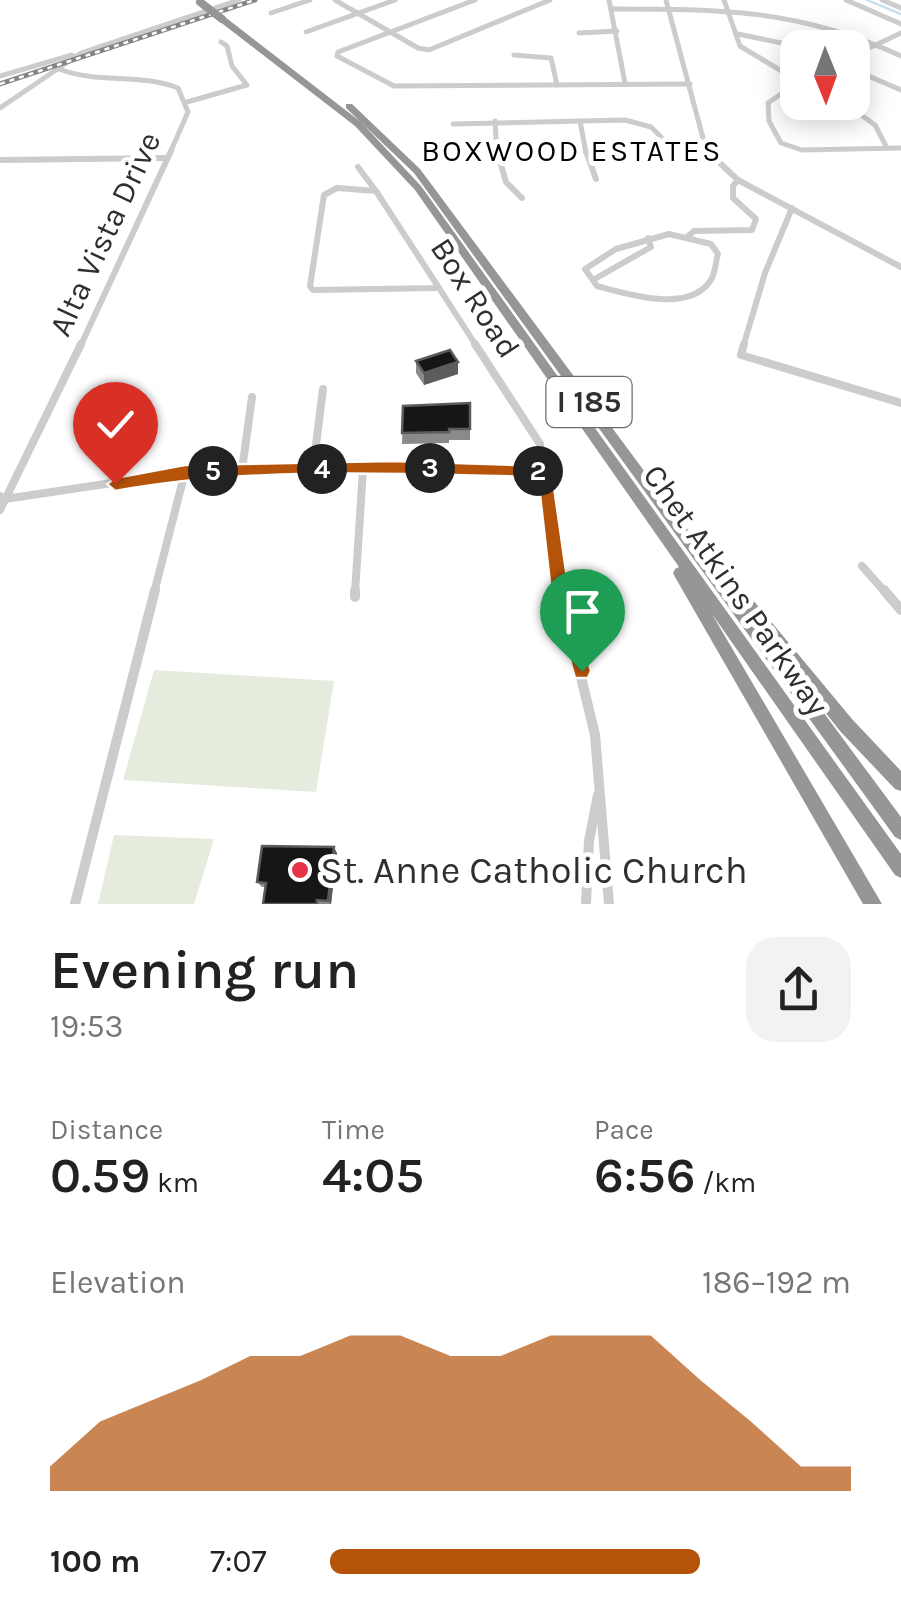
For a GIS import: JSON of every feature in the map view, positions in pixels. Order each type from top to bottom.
[{"type":"highway","name":"Chet Atkins Parkway","points":[[202,1],[364,118],[418,171],[901,831]]},
{"type":"highway","name":"Chet Atkins Parkway","points":[[226,17],[340,108],[395,160],[901,869]]},
{"type":"highway","points":[[628,484],[873,904]]},
{"type":"highway","points":[[662,500],[846,725],[901,783]]},
{"type":"street","points":[[0,76],[238,0]]},
{"type":"street","points":[[270,13],[310,0]]},
{"type":"street","points":[[335,0],[424,49],[460,40],[550,0]]},
{"type":"street","points":[[306,32],[395,0]]},
{"type":"street","points":[[475,0],[346,49],[337,56],[394,86],[690,84]]},
{"type":"street","points":[[609,0],[625,84]]},
{"type":"street","points":[[666,0],[708,156],[738,180],[901,266]]},
{"type":"street","points":[[724,0],[738,34],[736,39],[746,52],[780,71]]},
{"type":"street","points":[[846,0],[901,24]]},
{"type":"street","points":[[882,0],[901,8]]},
{"type":"street","points":[[610,8],[728,10],[809,18],[901,56]]},
{"type":"street","points":[[579,33],[617,32]]},
{"type":"street","points":[[870,47],[901,33]]},
{"type":"street","points":[[738,34],[780,43]]},
{"type":"street","points":[[187,102],[247,85],[232,66],[221,42]]},
{"type":"street","points":[[0,108],[81,53]]},
{"type":"street","points":[[514,55],[550,58],[557,85]]},
{"type":"street","name":"Alta Vista Drive","points":[[0,510],[2,497],[132,240],[186,122],[187,102],[178,88],[154,78],[84,78],[60,68]]},
{"type":"street","points":[[870,77],[901,90]]},
{"type":"street","points":[[780,94],[768,102],[768,117],[781,143],[802,150],[901,148]]},
{"type":"street","points":[[868,120],[876,126],[887,148]]},
{"type":"street","points":[[496,121],[498,164],[504,186],[522,198]]},
{"type":"street","points":[[580,121],[589,168],[596,179]]},
{"type":"street","points":[[453,124],[639,122],[656,131],[669,146]]},
{"type":"street","points":[[669,146],[704,144]]},
{"type":"street","points":[[665,158],[669,146]]},
{"type":"street","points":[[0,160],[167,158]]},
{"type":"street","name":"Box Road","points":[[358,167],[536,436],[546,471],[560,592],[587,690],[604,813],[609,904]]},
{"type":"street","points":[[687,237],[694,231],[752,230],[750,224],[756,218],[733,198],[732,186],[738,180]]},
{"type":"street","points":[[376,191],[329,190],[322,207],[310,286],[313,290],[438,288]]},
{"type":"street","points":[[792,208],[765,273],[741,355],[901,403]]},
{"type":"street","points":[[669,234],[687,237],[711,244],[718,254],[712,278],[701,290],[649,302],[597,286],[584,270],[616,249],[648,238],[669,234]]},
{"type":"street","points":[[593,280],[651,247],[648,238]]},
{"type":"street","points":[[313,469],[323,389]]},
{"type":"street","points":[[242,470],[252,397]]},
{"type":"street","points":[[355,597],[364,469]]},
{"type":"street","points":[[2,497],[185,472],[546,471]]},
{"type":"street","points":[[75,904],[185,472]]},
{"type":"street","points":[[862,566],[901,610]]},
{"type":"street","name":"Box Road","points":[[586,904],[589,841],[600,791]]},
{"type":"green space","points":[[154,670],[334,681],[316,792],[123,780]]},
{"type":"green space","points":[[114,835],[214,839],[194,904],[98,904]]},
{"type":"building","points":[[450,350],[458,362],[424,373],[416,361]]},
{"type":"building","points":[[470,403],[470,429],[402,433],[403,406]]},
{"type":"building","name":"St. Anne Catholic Church","points":[[262,846],[334,847],[328,901],[263,904],[266,883],[257,882]]},
{"type":"waterway","points":[[867,0],[901,14]]},
{"type":"railway","points":[[0,84],[255,0]]},
{"type":"place","name":"St. Anne Catholic Church","points":[[300,870]]},
{"type":"district","name":"BOXWOOD ESTATES","points":[[572,151]]},
{"type":"route","points":[[115,484],[185,472],[393,468],[546,471],[560,592],[582,671]]}]
